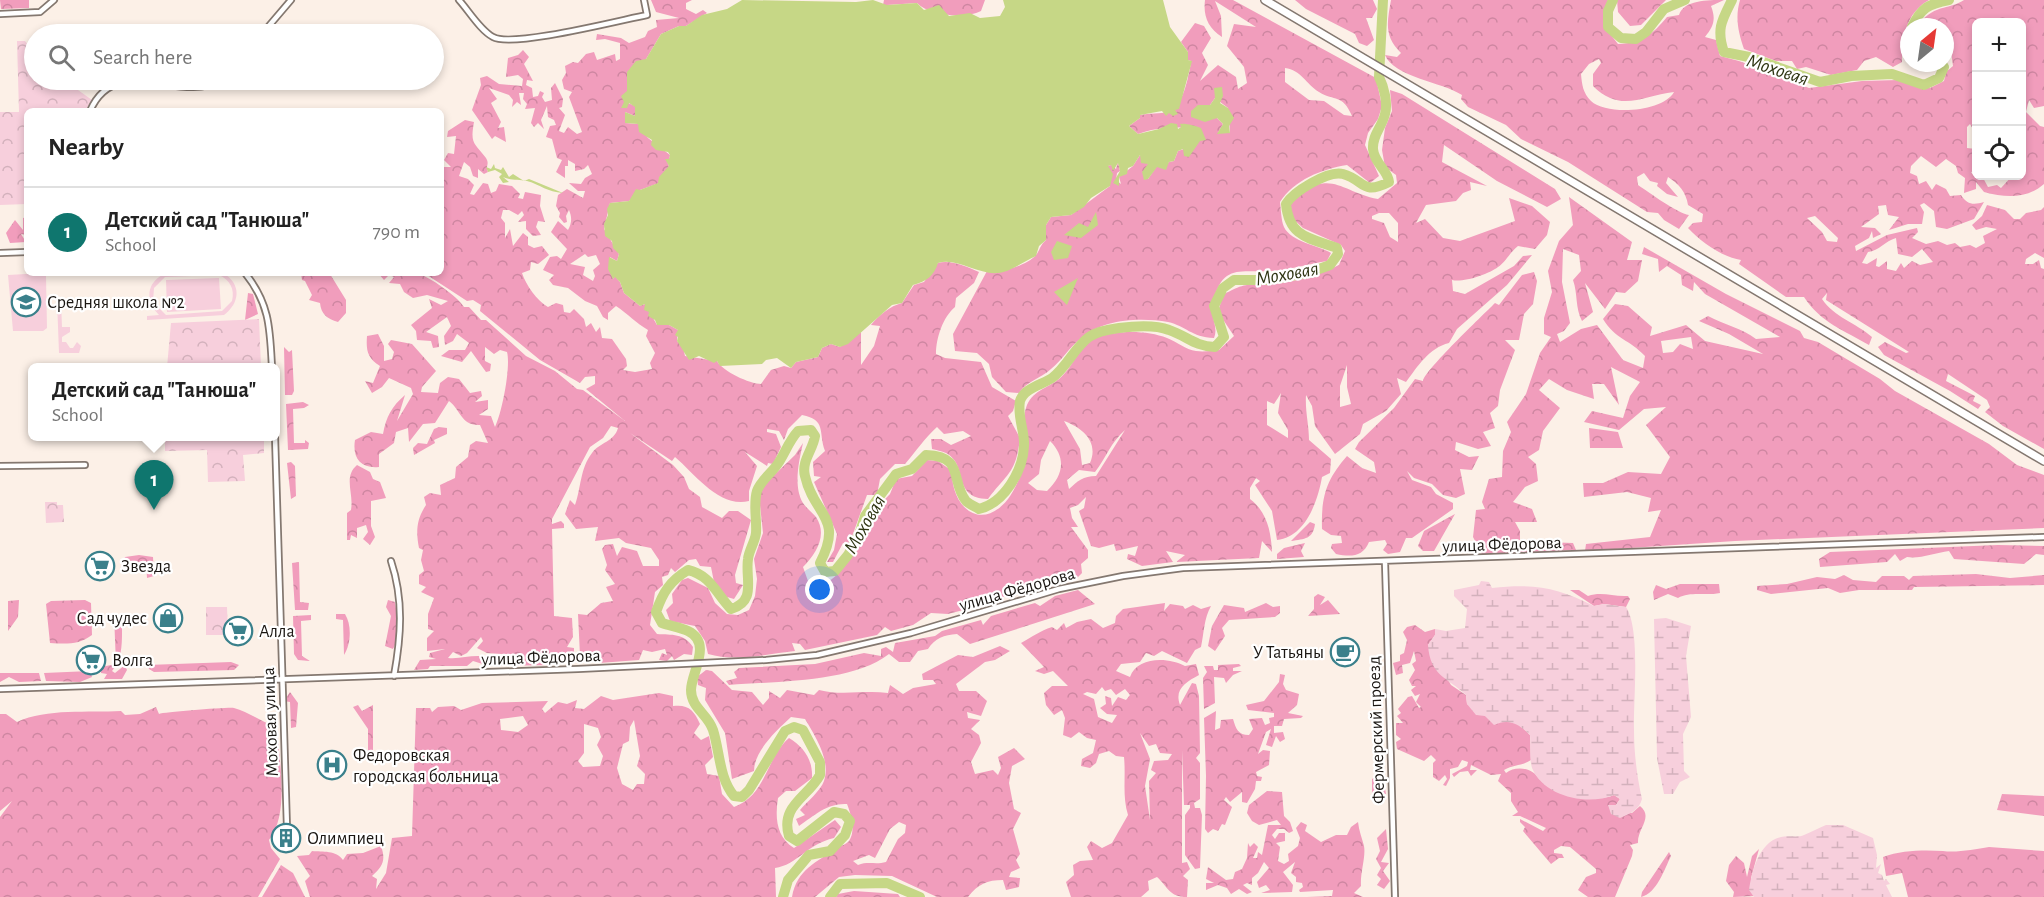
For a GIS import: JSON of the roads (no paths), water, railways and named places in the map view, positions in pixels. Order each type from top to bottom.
[{"type":"main road","points":[[1265,0],[2044,462]]},
{"type":"street","points":[[0,14],[40,12],[54,0]]},
{"type":"street","points":[[271,24],[291,0]]},
{"type":"street","points":[[459,0],[487,33],[495,39],[508,40],[647,15],[644,0]]},
{"type":"street","points":[[92,108],[100,94],[106,90]]},
{"type":"street","points":[[0,253],[24,252]]},
{"type":"street","points":[[247,276],[264,302],[268,318],[272,363]]},
{"type":"street","name":"Моховая улица","points":[[274,441],[287,828]]},
{"type":"street","points":[[0,466],[85,465]]},
{"type":"street","name":"улица Фёдорова","points":[[0,689],[680,664],[766,660],[837,653],[1059,589],[1123,576],[1183,568],[2044,537]]},
{"type":"street","points":[[391,561],[400,602],[400,640],[394,676]]},
{"type":"street","name":"Фермерский проезд","points":[[1385,562],[1395,897]]},
{"type":"waterway","name":"Моховая","points":[[783,897],[788,880],[809,855],[830,851],[845,835],[850,821],[844,814],[834,812],[797,841],[789,836],[787,826],[791,810],[820,775],[820,762],[803,730],[794,727],[785,731],[749,790],[742,797],[734,796],[725,781],[711,724],[692,696],[692,683],[699,659],[699,643],[688,631],[662,623],[656,612],[668,588],[676,578],[688,570],[696,572],[707,580],[731,609],[744,601],[748,588],[748,559],[756,533],[757,491],[798,431],[811,430],[815,436],[804,471],[809,489],[828,525],[827,547],[820,563],[825,572],[835,571],[848,555],[860,532],[865,516],[896,474],[912,469],[926,455],[938,456],[952,465],[961,493],[966,501],[979,509],[988,506],[1004,493],[1016,475],[1023,456],[1024,440],[1019,407],[1022,397],[1029,390],[1057,374],[1089,337],[1112,329],[1151,326],[1175,332],[1196,343],[1215,347],[1224,337],[1214,306],[1223,288],[1234,280],[1267,280],[1308,273],[1330,265],[1338,254],[1337,248],[1302,235],[1296,230],[1291,223],[1286,204],[1312,183],[1329,175],[1343,174],[1364,186],[1373,188],[1389,182],[1373,149],[1374,139],[1386,110],[1385,95],[1379,77],[1383,0]]},
{"type":"waterway","name":"Моховая","points":[[1613,0],[1608,11],[1608,27],[1621,38],[1636,39],[1646,32],[1664,9],[1685,0]]},
{"type":"waterway","name":"Моховая","points":[[1732,0],[1725,13],[1720,31],[1724,52],[1749,57],[1820,82],[1851,76],[1892,74],[1924,85],[1939,78],[1942,72]]},
{"type":"waterway","name":"Моховая","points":[[1917,18],[1926,8],[1949,0]]},
{"type":"waterway","name":"Моховая","points":[[830,897],[840,884],[887,883],[920,897]]},
{"type":"place","name":"Средняя школа №2","points":[[26,302]]},
{"type":"place","name":"Детский сад \"Танюша\"","points":[[154,510]]},
{"type":"place","name":"Звезда","points":[[100,566]]},
{"type":"place","name":"Сад чудес","points":[[168,618]]},
{"type":"place","name":"Алла","points":[[238,631]]},
{"type":"place","name":"У Татьяны","points":[[1345,652]]},
{"type":"place","name":"Волга","points":[[91,660]]},
{"type":"place","name":"Федоровская городская больница","points":[[332,765]]},
{"type":"place","name":"Олимпиец","points":[[286,838]]}]
